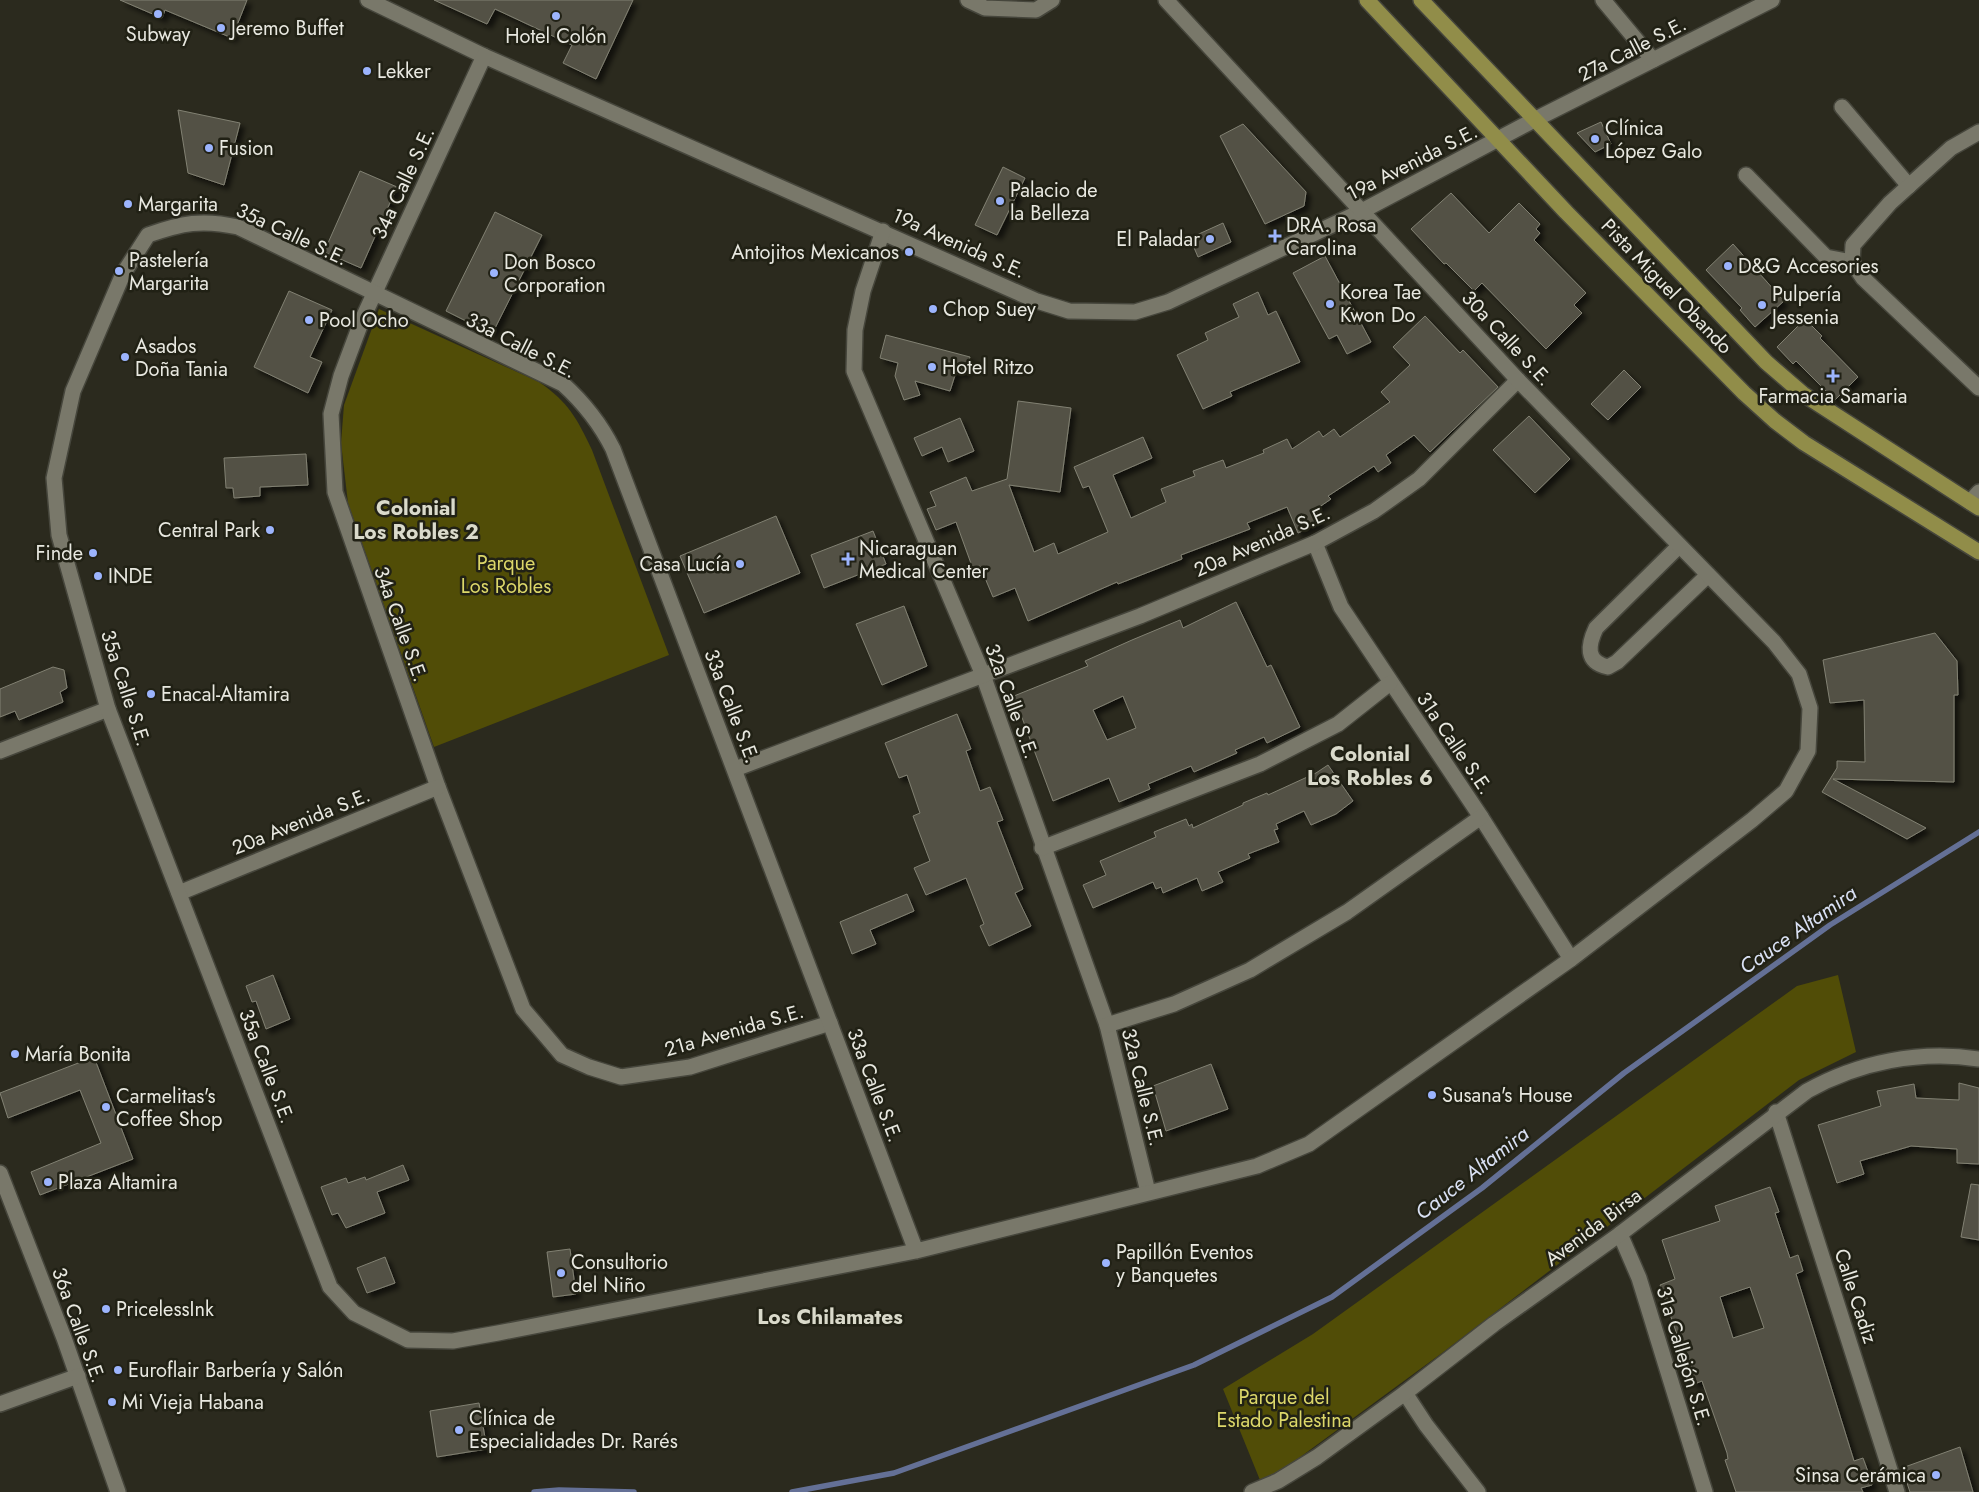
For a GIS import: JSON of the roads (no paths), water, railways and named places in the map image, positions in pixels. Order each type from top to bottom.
[{"type":"main road","name":"Pista Miguel Obando","points":[[1367,0],[1500,139],[1573,219],[1737,386],[1775,421],[1804,443],[1979,552]]},
{"type":"main road","name":"Pista Miguel Obando","points":[[1421,0],[1766,362],[1803,394],[1976,501]]},
{"type":"street","name":"19a Avenida S.E.","points":[[368,0],[484,56],[1037,300],[1070,311],[1135,312],[1168,302],[1362,211],[1536,119]]},
{"type":"street","points":[[968,0],[985,8],[1036,10],[1052,0]]},
{"type":"street","name":"30a Calle S.E.","points":[[1166,0],[1518,380],[1774,642],[1799,674],[1810,708],[1808,751],[1786,791],[1752,820],[1572,959]]},
{"type":"street","points":[[1603,0],[1654,60]]},
{"type":"street","name":"27a Calle S.E.","points":[[1536,119],[1772,0]]},
{"type":"street","name":"34a Calle S.E.","points":[[484,56],[373,294],[341,376],[331,414],[335,492],[438,787],[523,1009],[562,1055]]},
{"type":"street","points":[[1842,107],[1909,186]]},
{"type":"street","points":[[1979,132],[1951,148],[1890,203],[1854,245],[1852,262],[1863,278],[1979,388]]},
{"type":"street","points":[[1746,175],[1826,257],[1852,262]]},
{"type":"street","name":"35a Calle S.E.","points":[[373,294],[238,227],[214,222],[191,222],[148,235],[123,274],[73,391],[54,478],[59,535],[108,708],[330,1287],[354,1313],[408,1340],[453,1340],[498,1333],[916,1250]]},
{"type":"street","name":"32a Calle S.E.","points":[[883,231],[861,299],[855,330],[854,371],[982,675],[1042,848],[1107,1025],[1148,1192]]},
{"type":"street","name":"33a Calle S.E.","points":[[373,294],[563,384],[584,403],[595,417],[613,449],[916,1250]]},
{"type":"street","name":"20a Avenida S.E.","points":[[735,769],[1140,616],[1314,543],[1374,512],[1419,479],[1518,380]]},
{"type":"street","name":"31a Calle S.E.","points":[[1314,543],[1341,607],[1481,817],[1572,959]]},
{"type":"street","points":[[1679,546],[1596,628],[1589,647],[1589,653],[1594,661],[1608,667],[1617,662],[1708,575]]},
{"type":"street","points":[[1042,848],[1260,764],[1338,724],[1390,683]]},
{"type":"street","points":[[0,751],[108,708]]},
{"type":"street","name":"20a Avenida S.E.","points":[[180,893],[438,787]]},
{"type":"street","points":[[1107,1025],[1174,1004],[1250,970],[1347,912],[1481,817]]},
{"type":"street","points":[[916,1250],[1257,1166],[1309,1144],[1572,959]]},
{"type":"street","name":"21a Avenida S.E.","points":[[562,1055],[621,1077],[690,1067],[830,1023]]},
{"type":"street","name":"Avenida Birsa","points":[[1252,1492],[1278,1481],[1317,1457],[1406,1394],[1494,1324],[1620,1234],[1776,1112],[1834,1075],[1873,1064],[1918,1056],[1979,1059]]},
{"type":"street","name":"Calle Cadiz","points":[[1776,1112],[1897,1492]]},
{"type":"street","name":"36a Calle S.E.","points":[[0,1173],[78,1376],[118,1492]]},
{"type":"street","name":"31a Callejón S.E.","points":[[1620,1234],[1639,1278],[1705,1492]]},
{"type":"street","points":[[0,1404],[78,1376]]},
{"type":"street","points":[[1406,1394],[1426,1425],[1478,1492]]},
{"type":"waterway","name":"Cauce Altamira","points":[[792,1492],[894,1473],[1194,1365],[1332,1297],[1482,1188],[1624,1073],[1830,925],[1979,832]]},
{"type":"waterway","points":[[534,1492],[559,1490],[634,1492]]},
{"type":"place","name":"Subway","points":[[158,14]]},
{"type":"place","name":"Hotel Colón","points":[[556,16]]},
{"type":"place","name":"Jeremo Buffet","points":[[221,28]]},
{"type":"place","name":"Lekker","points":[[367,71]]},
{"type":"place","name":"Clínica López Galo","points":[[1595,139]]},
{"type":"place","name":"Fusion","points":[[209,148]]},
{"type":"place","name":"Palacio de la Belleza","points":[[1000,201]]},
{"type":"place","name":"Margarita","points":[[128,204]]},
{"type":"place","name":"DRA. Rosa Carolina","points":[[1275,236]]},
{"type":"place","name":"El Paladar","points":[[1210,239]]},
{"type":"place","name":"Antojitos Mexicanos","points":[[909,252]]},
{"type":"place","name":"D&G Accesories","points":[[1728,266]]},
{"type":"place","name":"Pastelería Margarita","points":[[119,271]]},
{"type":"place","name":"Don Bosco Corporation","points":[[494,273]]},
{"type":"place","name":"Korea Tae Kwon Do","points":[[1330,304]]},
{"type":"place","name":"Pulpería Jessenia","points":[[1762,305]]},
{"type":"place","name":"Chop Suey","points":[[933,309]]},
{"type":"place","name":"Pool Ocho","points":[[309,320]]},
{"type":"place","name":"Asados Doña Tania","points":[[125,357]]},
{"type":"place","name":"Hotel Ritzo","points":[[932,367]]},
{"type":"place","name":"Farmacia Samaria","points":[[1833,376]]},
{"type":"place","name":"Central Park","points":[[270,530]]},
{"type":"place","name":"Finde","points":[[93,553]]},
{"type":"place","name":"Nicaraguan Medical Center","points":[[848,559]]},
{"type":"place","name":"Casa Lucía","points":[[740,564]]},
{"type":"place","name":"INDE","points":[[98,576]]},
{"type":"place","name":"Enacal-Altamira","points":[[151,694]]},
{"type":"place","name":"María Bonita","points":[[15,1054]]},
{"type":"place","name":"Susana's House","points":[[1432,1095]]},
{"type":"place","name":"Carmelitas's Coffee Shop","points":[[106,1107]]},
{"type":"place","name":"Plaza Altamira","points":[[48,1182]]},
{"type":"place","name":"Papillón Eventos y Banquetes","points":[[1106,1263]]},
{"type":"place","name":"Consultorio del Niño","points":[[561,1273]]},
{"type":"place","name":"PricelessInk","points":[[106,1309]]},
{"type":"place","name":"Euroflair Barbería y Salón","points":[[118,1370]]},
{"type":"place","name":"Mi Vieja Habana","points":[[112,1402]]},
{"type":"place","name":"Clínica de Especialidades Dr. Rarés","points":[[459,1430]]},
{"type":"place","name":"Sinsa Cerámica","points":[[1936,1475]]},
{"type":"district","name":"Colonial Los Robles 2","points":[[416,520]]},
{"type":"district","name":"Colonial Los Robles 6","points":[[1370,766]]},
{"type":"district","name":"Los Chilamates","points":[[830,1317]]},
{"type":"park label","name":"Parque Los Robles","points":[[506,574]]},
{"type":"park label","name":"Parque del Estado Palestina","points":[[1284,1408]]}]
